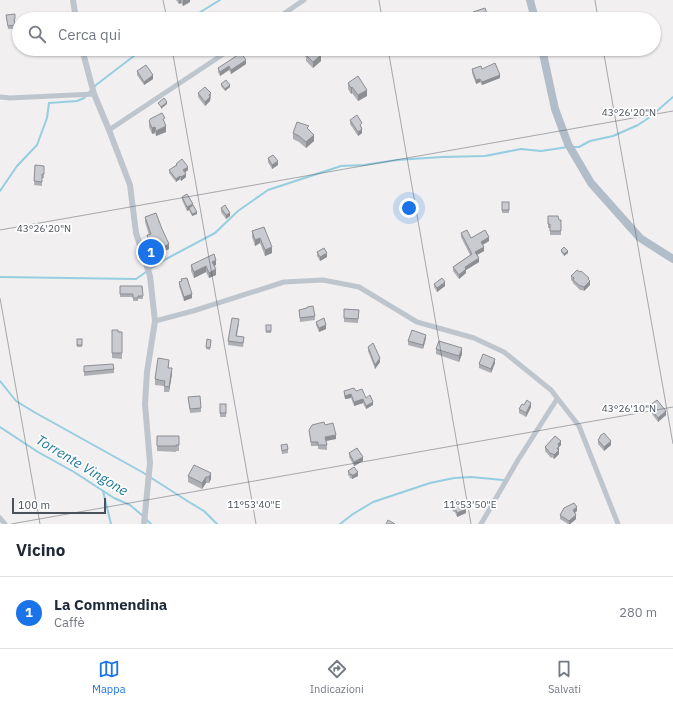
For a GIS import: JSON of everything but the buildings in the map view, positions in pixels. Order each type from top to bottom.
[{"type":"main road","points":[[530,0],[533,12]]},
{"type":"main road","points":[[544,56],[555,109],[568,144],[592,183],[640,238],[673,259]]},
{"type":"street","points":[[73,0],[75,12]]},
{"type":"street","points":[[286,12],[304,0]]},
{"type":"street","points":[[84,56],[94,94],[130,185],[136,233],[150,276],[155,321],[147,372],[145,404],[150,463],[144,523]]},
{"type":"street","points":[[109,130],[220,56]]},
{"type":"street","points":[[0,97],[10,98],[94,94]]},
{"type":"street","points":[[155,321],[193,311],[284,282],[323,280],[358,287],[417,322],[474,338],[504,352],[551,390],[579,426],[618,524]]},
{"type":"street","points":[[481,524],[518,460],[558,399]]},
{"type":"street","points":[[0,518],[5,524]]},
{"type":"waterway","points":[[200,12],[220,0]]},
{"type":"waterway","points":[[0,191],[17,166],[37,145],[47,118],[49,103],[77,101],[84,98],[96,85],[134,56]]},
{"type":"waterway","points":[[572,147],[579,147],[590,141],[613,136],[638,125],[650,117],[673,97]]},
{"type":"waterway","points":[[0,277],[136,279],[166,259],[215,233],[238,211],[268,190],[341,166],[364,165],[397,160],[485,156],[521,149],[541,151],[568,147]]},
{"type":"waterway","points":[[0,381],[16,401],[142,472],[204,511],[217,524]]},
{"type":"waterway","name":"Torrente Vingone","points":[[0,427],[114,498],[130,505],[143,516]]},
{"type":"waterway","points":[[340,524],[373,502],[430,483],[454,478],[471,477],[503,480]]},
{"type":"waterway","points":[[103,491],[111,524]]},
{"type":"waterway","name":"Torrente Vingone","points":[[146,519],[151,524]]},
{"type":"place","name":"La Commendina","points":[[151,252]]}]
